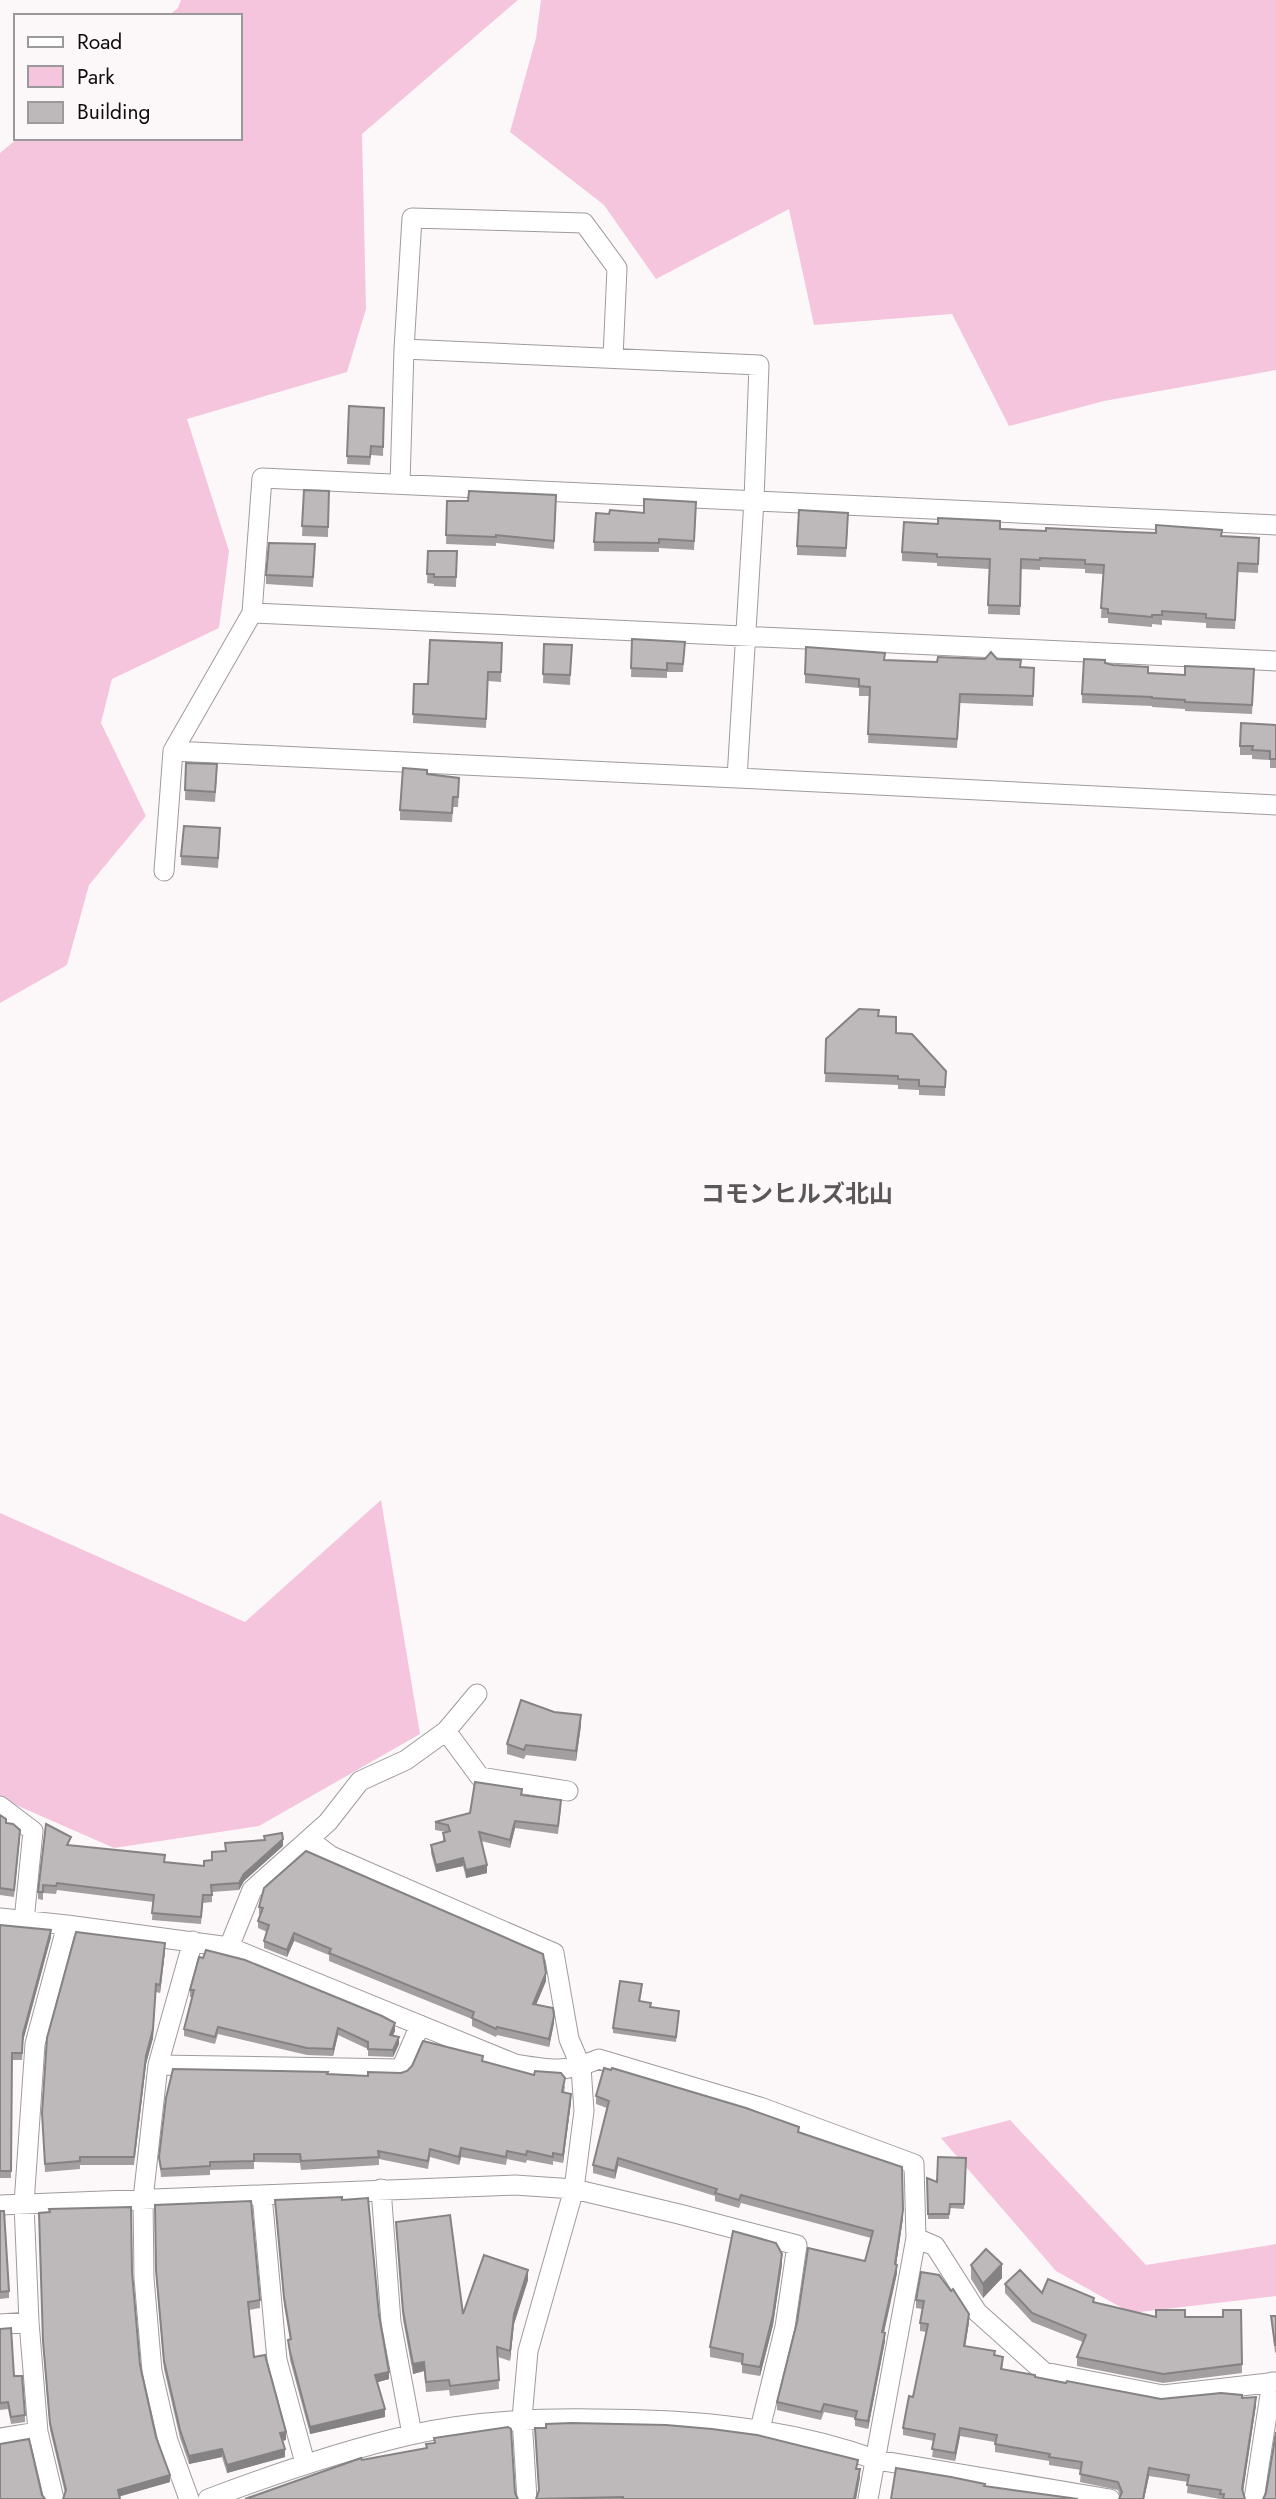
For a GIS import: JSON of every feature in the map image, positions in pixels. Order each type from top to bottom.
[{"type":"street","points":[[400,484],[412,218],[584,223],[617,268],[613,358]]},
{"type":"street","points":[[404,349],[759,365],[754,500],[737,778]]},
{"type":"street","points":[[164,871],[173,751],[252,613],[262,478],[1276,525]]},
{"type":"street","points":[[252,613],[1276,662]]},
{"type":"street","points":[[173,751],[1276,805]]},
{"type":"street","points":[[229,1947],[252,1890],[328,1822],[360,1780],[406,1760],[446,1731],[477,1694]]},
{"type":"street","points":[[446,1731],[480,1777],[568,1791]]},
{"type":"street","points":[[0,1806],[33,1830],[24,1921]]},
{"type":"street","points":[[310,1840],[331,1856],[554,1953],[569,2039],[581,2067],[584,2111],[574,2189],[528,2351],[522,2418],[527,2499]]},
{"type":"street","points":[[0,1918],[229,1947],[515,2064],[558,2071],[581,2067],[599,2059],[760,2107],[914,2164],[916,2238],[868,2499]]},
{"type":"street","points":[[54,2499],[38,2432],[29,2322],[24,2204],[35,2044],[67,1925]]},
{"type":"street","points":[[189,2499],[168,2441],[152,2371],[144,2278],[143,2199],[158,2066],[193,1941]]},
{"type":"street","points":[[158,2066],[401,2069],[420,2025]]},
{"type":"street","points":[[0,2204],[515,2185],[574,2189],[797,2245],[785,2327],[760,2429]]},
{"type":"street","points":[[381,2189],[391,2322],[412,2434]]},
{"type":"street","points":[[262,2195],[277,2360],[305,2463]]},
{"type":"street","points":[[916,2238],[935,2246],[977,2312],[1044,2372],[1163,2395],[1274,2382],[1254,2499]]},
{"type":"street","points":[[0,2324],[29,2322]]},
{"type":"street","points":[[208,2499],[305,2463],[412,2434],[522,2418],[667,2419],[760,2429],[840,2446],[877,2459],[1110,2499]]},
{"type":"street","points":[[0,2438],[38,2432]]},
{"type":"green space","points":[[181,0],[518,0],[362,134],[366,309],[347,372],[187,419],[229,551],[219,628],[112,679],[101,723],[146,816],[89,885],[67,965],[0,1003],[0,153],[16,140],[242,140],[242,14],[170,14],[178,8]]},
{"type":"green space","points":[[541,0],[1276,0],[1276,370],[1104,401],[1009,426],[952,314],[814,325],[789,209],[656,279],[604,205],[510,132],[536,38]]},
{"type":"green space","points":[[381,1500],[420,1734],[259,1826],[114,1848],[0,1798],[0,1513],[245,1622]]},
{"type":"green space","points":[[1010,2120],[1146,2265],[1276,2244],[1276,2296],[1131,2313],[1056,2271],[941,2138]]},
{"type":"building","points":[[349,406],[384,408],[383,447],[371,446],[370,457],[347,456]]},
{"type":"building","points":[[304,490],[329,491],[328,527],[302,526]]},
{"type":"building","points":[[469,491],[556,495],[554,541],[496,535],[446,535],[447,501],[468,501]]},
{"type":"building","points":[[644,499],[696,502],[694,541],[659,539],[659,543],[594,542],[596,513],[609,514],[610,510],[644,513]]},
{"type":"building","points":[[799,510],[848,513],[846,548],[797,546]]},
{"type":"building","points":[[938,518],[1000,521],[1000,529],[1046,531],[1046,528],[1156,533],[1156,525],[1222,530],[1221,536],[1259,538],[1258,564],[1238,563],[1235,620],[1206,618],[1206,614],[1162,611],[1162,615],[1152,617],[1108,613],[1108,609],[1101,608],[1104,565],[1085,564],[1085,560],[1021,559],[1020,606],[988,605],[990,559],[937,557],[937,554],[902,552],[904,522],[938,524]]},
{"type":"building","points":[[269,543],[315,544],[313,577],[266,575]]},
{"type":"building","points":[[428,551],[457,551],[456,577],[434,577],[434,574],[427,574]]},
{"type":"building","points":[[632,639],[685,642],[683,664],[667,663],[667,670],[631,668]]},
{"type":"building","points":[[430,640],[502,643],[501,672],[488,672],[486,719],[413,714],[414,684],[428,684]]},
{"type":"building","points":[[544,644],[572,645],[570,675],[543,674]]},
{"type":"building","points":[[806,647],[885,653],[884,660],[937,662],[938,657],[985,659],[991,652],[997,659],[1021,660],[1020,667],[1034,668],[1033,696],[960,694],[957,739],[868,734],[870,687],[859,686],[859,679],[805,674]]},
{"type":"building","points":[[1084,659],[1105,660],[1105,663],[1113,665],[1148,667],[1148,673],[1185,675],[1185,666],[1254,669],[1252,705],[1082,694]]},
{"type":"building","points":[[1241,723],[1276,725],[1276,759],[1270,759],[1270,751],[1252,750],[1253,746],[1240,746]]},
{"type":"building","points":[[186,763],[217,764],[215,792],[185,790]]},
{"type":"building","points":[[403,768],[427,770],[427,774],[459,778],[458,797],[453,797],[452,813],[400,810]]},
{"type":"building","points":[[184,826],[220,828],[218,858],[181,856]]},
{"type":"building","points":[[859,1009],[879,1010],[878,1016],[896,1017],[896,1033],[912,1034],[946,1071],[945,1087],[919,1086],[919,1080],[898,1079],[898,1076],[825,1073],[826,1039]]},
{"type":"building","points":[[521,1700],[554,1712],[581,1715],[576,1751],[526,1745],[524,1750],[507,1744]]},
{"type":"building","points":[[475,1782],[522,1789],[521,1795],[561,1800],[558,1826],[515,1821],[510,1840],[479,1832],[487,1865],[466,1870],[463,1858],[436,1865],[431,1845],[445,1841],[443,1833],[450,1831],[448,1825],[435,1822],[470,1813]]},
{"type":"building","points":[[0,1815],[6,1819],[6,1823],[13,1824],[20,1830],[14,1890],[0,1888]]},
{"type":"building","points":[[46,1824],[71,1837],[67,1845],[165,1855],[164,1862],[204,1866],[204,1861],[212,1860],[212,1852],[226,1851],[225,1843],[265,1840],[264,1836],[282,1833],[283,1839],[244,1874],[239,1883],[211,1885],[212,1895],[203,1895],[201,1917],[152,1913],[154,1895],[57,1883],[56,1886],[43,1885],[43,1892],[38,1892]]},
{"type":"building","points":[[306,1851],[543,1954],[546,1973],[533,2004],[553,2008],[549,2039],[497,2027],[496,2029],[472,2018],[474,2012],[329,1953],[331,1949],[294,1933],[287,1950],[264,1941],[269,1925],[258,1921],[263,1908],[259,1907],[264,1888]]},
{"type":"building","points":[[0,1925],[51,1930],[23,2034],[22,2053],[12,2053],[11,2171],[0,2171]]},
{"type":"building","points":[[76,1932],[165,1943],[160,1985],[156,1984],[153,2029],[146,2056],[134,2157],[80,2157],[80,2161],[45,2164],[42,2113],[47,2038]]},
{"type":"building","points":[[206,1950],[245,1960],[382,2016],[395,2023],[390,2035],[399,2037],[393,2050],[368,2049],[368,2042],[338,2028],[333,2049],[307,2048],[218,2027],[215,2037],[184,2029],[199,1957],[203,1958]]},
{"type":"building","points":[[620,1981],[642,1984],[639,2001],[651,2003],[650,2007],[679,2011],[676,2037],[613,2028]]},
{"type":"building","points":[[423,2041],[483,2056],[482,2061],[534,2075],[535,2071],[561,2073],[565,2078],[562,2092],[571,2094],[563,2155],[553,2153],[553,2157],[527,2151],[526,2155],[507,2151],[506,2157],[461,2148],[459,2157],[430,2149],[428,2161],[378,2151],[379,2157],[301,2161],[300,2154],[254,2154],[254,2161],[210,2162],[210,2166],[161,2169],[159,2157],[166,2098],[173,2069],[328,2072],[327,2074],[368,2076],[368,2072],[401,2073],[412,2066]]},
{"type":"building","points":[[604,2068],[612,2068],[746,2108],[799,2127],[798,2132],[902,2167],[903,2210],[897,2265],[882,2332],[885,2333],[868,2421],[855,2419],[857,2411],[824,2404],[821,2412],[777,2402],[797,2322],[808,2248],[865,2261],[873,2231],[741,2195],[739,2200],[715,2193],[717,2189],[618,2158],[615,2171],[593,2165],[609,2101],[596,2096]]},
{"type":"building","points":[[938,2157],[966,2158],[964,2204],[950,2204],[949,2214],[928,2214],[927,2178],[937,2182]]},
{"type":"building","points":[[342,2197],[342,2200],[368,2198],[379,2315],[389,2372],[375,2375],[385,2409],[310,2427],[288,2340],[291,2339],[284,2297],[275,2200]]},
{"type":"building","points":[[251,2201],[260,2300],[248,2302],[254,2357],[265,2355],[286,2432],[280,2433],[285,2449],[227,2465],[222,2449],[189,2456],[180,2430],[164,2361],[156,2270],[155,2205]]},
{"type":"building","points":[[131,2207],[132,2272],[140,2365],[156,2437],[170,2475],[118,2490],[120,2499],[63,2499],[66,2490],[50,2423],[43,2341],[39,2213],[50,2212],[49,2209]]},
{"type":"building","points":[[0,2211],[4,2211],[9,2291],[0,2292]]},
{"type":"building","points":[[450,2215],[463,2314],[484,2255],[528,2270],[514,2314],[510,2351],[497,2347],[499,2380],[450,2386],[449,2380],[426,2382],[424,2362],[413,2364],[403,2311],[396,2222]]},
{"type":"building","points":[[733,2231],[776,2243],[782,2254],[773,2315],[760,2367],[742,2364],[743,2354],[710,2347]]},
{"type":"building","points":[[986,2249],[1002,2264],[983,2284],[971,2265]]},
{"type":"building","points":[[1020,2270],[1042,2293],[1048,2279],[1094,2298],[1093,2302],[1156,2317],[1156,2310],[1185,2310],[1185,2317],[1223,2317],[1223,2310],[1241,2310],[1242,2364],[1163,2374],[1077,2357],[1086,2335],[1032,2313],[1005,2284]]},
{"type":"building","points":[[921,2272],[939,2275],[951,2291],[953,2289],[969,2314],[964,2346],[995,2351],[994,2355],[1003,2357],[1001,2369],[1161,2399],[1221,2393],[1242,2395],[1242,2398],[1256,2397],[1242,2489],[1245,2499],[1223,2499],[1221,2490],[1187,2485],[1189,2475],[1149,2468],[1143,2499],[1119,2499],[1122,2492],[1118,2482],[1080,2474],[1082,2462],[995,2444],[997,2435],[960,2428],[955,2453],[932,2449],[935,2434],[903,2428],[909,2396],[913,2397],[928,2324],[920,2323],[924,2301],[916,2300]]},
{"type":"building","points":[[1271,2316],[1276,2316],[1276,2345],[1275,2345]]},
{"type":"building","points":[[11,2328],[14,2376],[22,2376],[25,2415],[11,2417],[8,2402],[0,2403],[0,2329]]},
{"type":"building","points":[[546,2424],[712,2429],[757,2435],[858,2460],[856,2469],[860,2469],[854,2499],[536,2499],[539,2490],[535,2428],[546,2428]]},
{"type":"building","points":[[508,2427],[511,2429],[515,2493],[518,2499],[245,2499],[361,2458],[362,2460],[427,2448],[426,2444],[435,2443],[434,2438]]},
{"type":"building","points":[[1276,2432],[1276,2499],[1263,2499],[1266,2493]]},
{"type":"building","points":[[29,2439],[45,2499],[0,2499],[0,2444]]},
{"type":"building","points":[[896,2468],[985,2484],[984,2486],[1078,2499],[891,2499]]},
{"type":"district","name":"コモンヒルズ北山","points":[[797,1193]]}]
